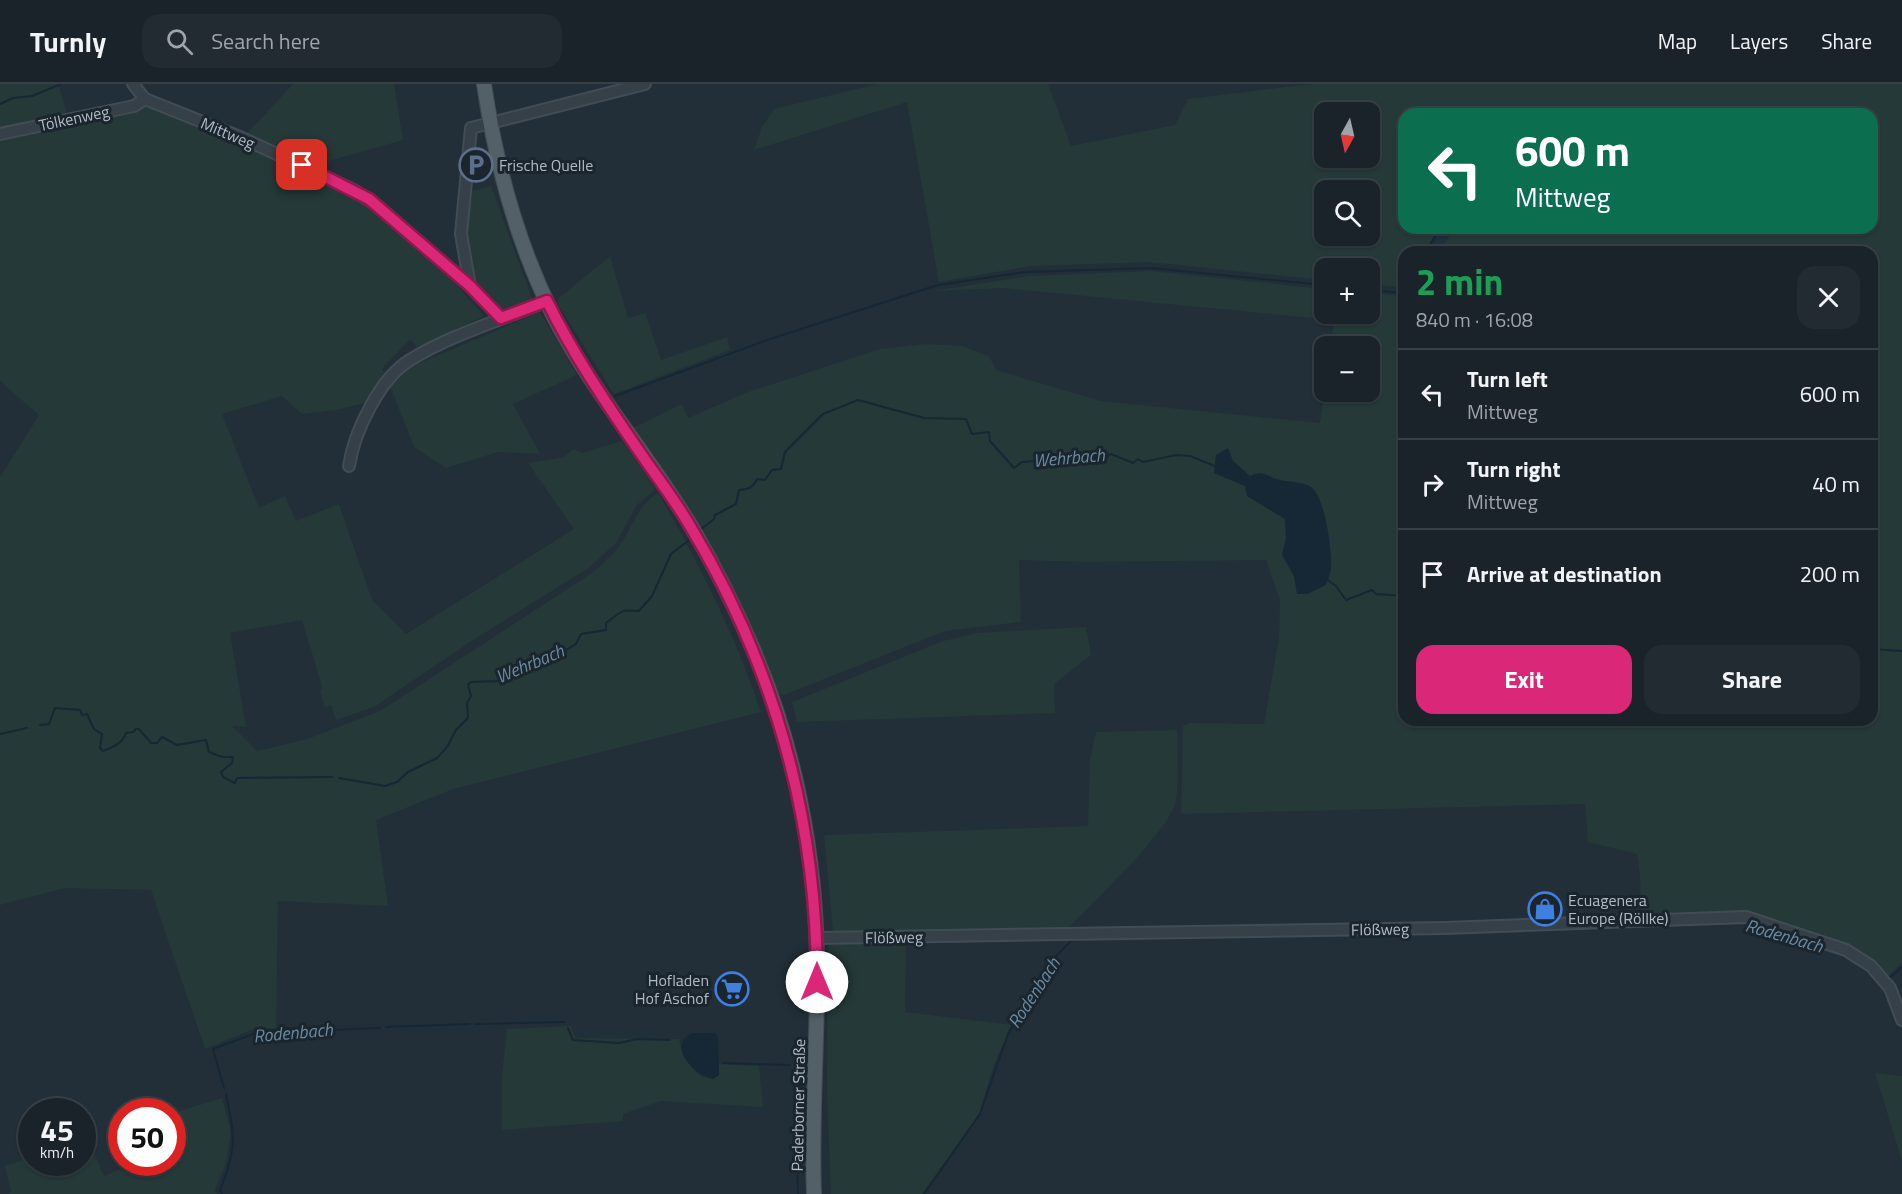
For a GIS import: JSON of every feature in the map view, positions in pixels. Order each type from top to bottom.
[{"type":"main road","name":"Paderborner Straße","points":[[484,84],[490,124],[509,208],[527,258],[547,301],[595,384],[690,525],[753,649],[780,723],[802,812],[813,883],[817,938],[813,1120],[814,1194]]},
{"type":"street","name":"Mittweg","points":[[133,84],[145,99],[260,146],[354,190],[374,203],[470,286],[501,318]]},
{"type":"street","points":[[470,286],[461,234],[471,128],[645,84]]},
{"type":"street","name":"Tölkenweg","points":[[0,134],[134,106],[145,99]]},
{"type":"street","points":[[349,466],[357,433],[372,406],[399,368],[418,356],[501,318],[547,301]]},
{"type":"street","name":"Flößweg","points":[[817,938],[1444,928],[1746,917],[1846,950],[1871,966],[1890,988],[1902,1020]]},
{"type":"green space","points":[[0,84],[64,84],[59,86],[70,123],[148,106],[325,179],[367,204],[454,282],[484,316],[417,347],[410,339],[382,369],[387,377],[369,402],[336,410],[302,414],[282,396],[222,414],[259,508],[285,496],[296,521],[339,504],[372,600],[406,634],[574,529],[528,463],[564,457],[574,449],[582,453],[622,441],[656,489],[636,506],[616,543],[590,567],[470,642],[374,707],[336,720],[331,705],[325,707],[320,692],[322,686],[302,620],[230,633],[246,727],[232,726],[257,751],[307,739],[380,711],[592,573],[615,551],[641,509],[658,493],[716,600],[761,712],[453,789],[376,820],[388,906],[278,901],[276,1029],[256,1028],[205,1049],[151,890],[65,888],[0,905],[0,477],[39,415],[0,381]]},
{"type":"green space","points":[[293,84],[394,84],[403,140],[315,165],[246,135]]},
{"type":"green space","points":[[877,84],[1048,84],[1071,146],[1175,125],[1188,99],[1311,84],[1902,84],[1902,963],[1887,977],[1873,965],[1747,912],[1641,914],[1637,854],[1588,842],[1585,804],[1181,814],[1183,726],[1190,723],[1264,724],[1279,637],[1280,601],[1266,560],[1086,562],[1019,560],[1021,622],[945,631],[784,695],[777,694],[694,527],[633,428],[682,404],[688,418],[748,392],[880,349],[925,344],[962,346],[989,356],[996,370],[1101,401],[1320,423],[1323,402],[1380,402],[1380,336],[1332,336],[1334,324],[1380,324],[1380,294],[1398,296],[1398,726],[1878,726],[1878,246],[1444,246],[1450,234],[1878,234],[1878,108],[1398,108],[1398,234],[1435,234],[1428,246],[1398,246],[1398,287],[1380,285],[1380,258],[1314,258],[1314,279],[1149,262],[1031,266],[939,282],[907,102],[754,150],[762,127],[774,109]]},
{"type":"green space","points":[[491,186],[533,301],[504,312],[497,310],[475,282],[464,235],[468,192]]},
{"type":"green space","points":[[610,256],[628,318],[645,313],[661,360],[727,337],[730,350],[614,394],[557,303],[559,298]]},
{"type":"green space","points":[[1151,271],[1314,288],[1314,318],[1002,288],[933,291],[1029,276]]},
{"type":"green space","points":[[540,312],[577,375],[513,404],[540,454],[498,452],[446,468],[414,447],[390,386],[410,367]]},
{"type":"green space","points":[[1086,627],[1091,655],[1054,684],[1055,713],[797,722],[792,702],[943,641],[977,633]]},
{"type":"green space","points":[[1177,730],[1177,788],[1175,804],[1169,817],[1144,849],[1070,926],[1063,929],[833,932],[824,835],[1088,826],[1090,760],[1096,732]]},
{"type":"green space","points":[[832,941],[906,941],[905,1012],[1012,1025],[994,1064],[979,1114],[922,1194],[831,1194],[827,1090],[828,945]]},
{"type":"green space","points":[[571,1026],[575,1038],[679,1039],[687,1061],[704,1078],[719,1071],[717,1064],[759,1066],[763,1107],[661,1101],[623,1114],[623,1121],[502,1130],[502,1075],[507,1029]]},
{"type":"green space","points":[[1875,1073],[1902,1076],[1902,1161]]},
{"type":"green space","points":[[222,1098],[231,1132],[226,1163],[215,1190],[217,1194],[9,1194],[11,1191],[5,1166],[18,1162],[18,1176],[96,1176],[96,1158],[104,1176],[186,1176],[186,1109]]},
{"type":"water","points":[[1228,448],[1233,461],[1250,476],[1262,473],[1280,480],[1304,484],[1316,492],[1327,524],[1330,549],[1331,569],[1326,585],[1307,594],[1297,594],[1294,576],[1282,555],[1286,538],[1285,519],[1247,496],[1245,486],[1214,473],[1216,455]]},
{"type":"water","points":[[693,1033],[715,1033],[718,1037],[719,1075],[713,1079],[698,1072],[685,1059],[682,1044],[685,1038]]},
{"type":"waterway","points":[[0,104],[13,98],[32,96],[61,84]]},
{"type":"waterway","points":[[1430,246],[1436,234]]},
{"type":"waterway","points":[[615,396],[770,339],[938,285],[1025,272],[1151,268],[1314,284]]},
{"type":"waterway","points":[[1380,291],[1398,293]]},
{"type":"waterway","name":"Wehrbach","points":[[699,531],[714,519],[715,515],[736,504],[739,490],[750,488],[757,479],[765,480],[772,470],[781,469],[785,452],[823,414],[858,400],[924,418],[966,419],[972,434],[989,432],[990,441],[1014,468],[1022,462],[1068,458],[1101,459],[1111,454],[1133,463],[1138,459],[1143,462],[1176,455],[1190,456],[1217,467]]},
{"type":"waterway","name":"Wehrbach","points":[[339,778],[385,786],[397,782],[408,772],[437,758],[447,747],[456,730],[468,718],[467,703],[471,696],[468,685],[471,682],[499,681],[554,657],[576,644],[581,634],[606,630],[606,623],[622,612],[639,611],[652,596],[671,554],[693,537]]},
{"type":"waterway","name":"Wehrbach","points":[[1325,578],[1336,586],[1346,600],[1372,590],[1376,594],[1398,596]]},
{"type":"waterway","name":"Wehrbach","points":[[1878,649],[1902,651]]},
{"type":"waterway","name":"Wehrbach","points":[[40,725],[49,724],[55,708],[80,710],[82,715],[87,714],[94,729],[102,734],[100,748],[103,751],[117,745],[126,733],[136,729],[139,729],[151,743],[157,743],[162,737],[177,745],[206,740],[209,752],[222,757],[233,757],[232,763],[221,772],[223,777],[235,783],[237,778],[332,777]]},
{"type":"waterway","name":"Wehrbach","points":[[0,734],[27,728]]},
{"type":"waterway","name":"Rodenbach","points":[[1386,934],[1425,934]]},
{"type":"waterway","name":"Rodenbach","points":[[924,1194],[980,1114],[1008,1034],[1029,997],[1036,990],[1037,982],[1050,962],[1073,939],[1076,939]]},
{"type":"waterway","name":"Rodenbach","points":[[1854,961],[1873,976]]},
{"type":"waterway","name":"Rodenbach","points":[[1888,979],[1902,967]]},
{"type":"waterway","name":"Rodenbach","points":[[475,1024],[565,1022]]},
{"type":"waterway","name":"Rodenbach","points":[[386,1027],[470,1024]]},
{"type":"waterway","name":"Rodenbach","points":[[224,1088],[213,1049],[256,1033],[380,1028]]},
{"type":"waterway","name":"Rodenbach","points":[[568,1028],[573,1040],[619,1043],[637,1039],[670,1040]]},
{"type":"waterway","name":"Rodenbach","points":[[723,1063],[790,1065]]},
{"type":"waterway","name":"Rodenbach","points":[[797,1065],[802,1066],[797,1156],[798,1194]]},
{"type":"waterway","name":"Rodenbach","points":[[222,1194],[220,1190],[233,1143],[226,1094]]},
{"type":"place","name":"Frische Quelle","points":[[476,165]]},
{"type":"place","name":"Ecuagenera Europe (Röllke)","points":[[1545,909]]},
{"type":"place","name":"Hofladen Hof Aschof","points":[[732,989]]},
{"type":"route","points":[[302,165],[369,199],[455,276],[470,286],[493,313],[501,318],[547,301],[589,375],[690,525],[753,649],[773,702],[793,767],[811,871],[816,916],[817,982]]}]
